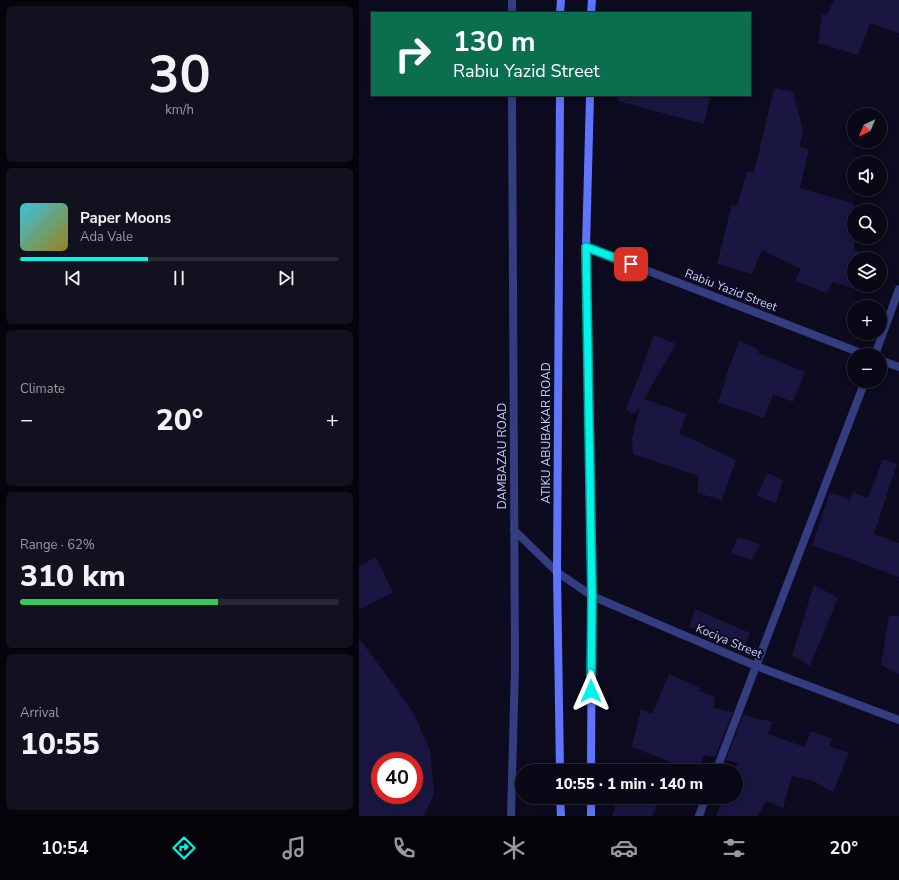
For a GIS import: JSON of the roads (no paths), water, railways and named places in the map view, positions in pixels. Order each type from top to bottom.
[{"type":"street","points":[[512,0],[512,12]]},
{"type":"street","points":[[561,0],[561,12]]},
{"type":"street","points":[[591,0],[591,12]]},
{"type":"street","name":"DAMBAZAU ROAD","points":[[511,816],[515,667],[512,96]]},
{"type":"street","name":"ATIKU ABUBAKAR ROAD","points":[[560,96],[557,572],[560,764]]},
{"type":"street","points":[[589,96],[586,247],[592,596],[591,764]]},
{"type":"street","name":"Rabiu Yazid Street","points":[[586,247],[848,348]]},
{"type":"street","points":[[878,348],[899,289]]},
{"type":"street","points":[[887,363],[899,367]]},
{"type":"street","points":[[719,764],[862,388]]},
{"type":"street","name":"Kociya Street","points":[[514,530],[557,572],[592,596],[756,666],[899,720]]},
{"type":"street","points":[[560,804],[561,816]]},
{"type":"street","points":[[591,804],[591,816]]},
{"type":"street","points":[[699,816],[703,804]]}]
